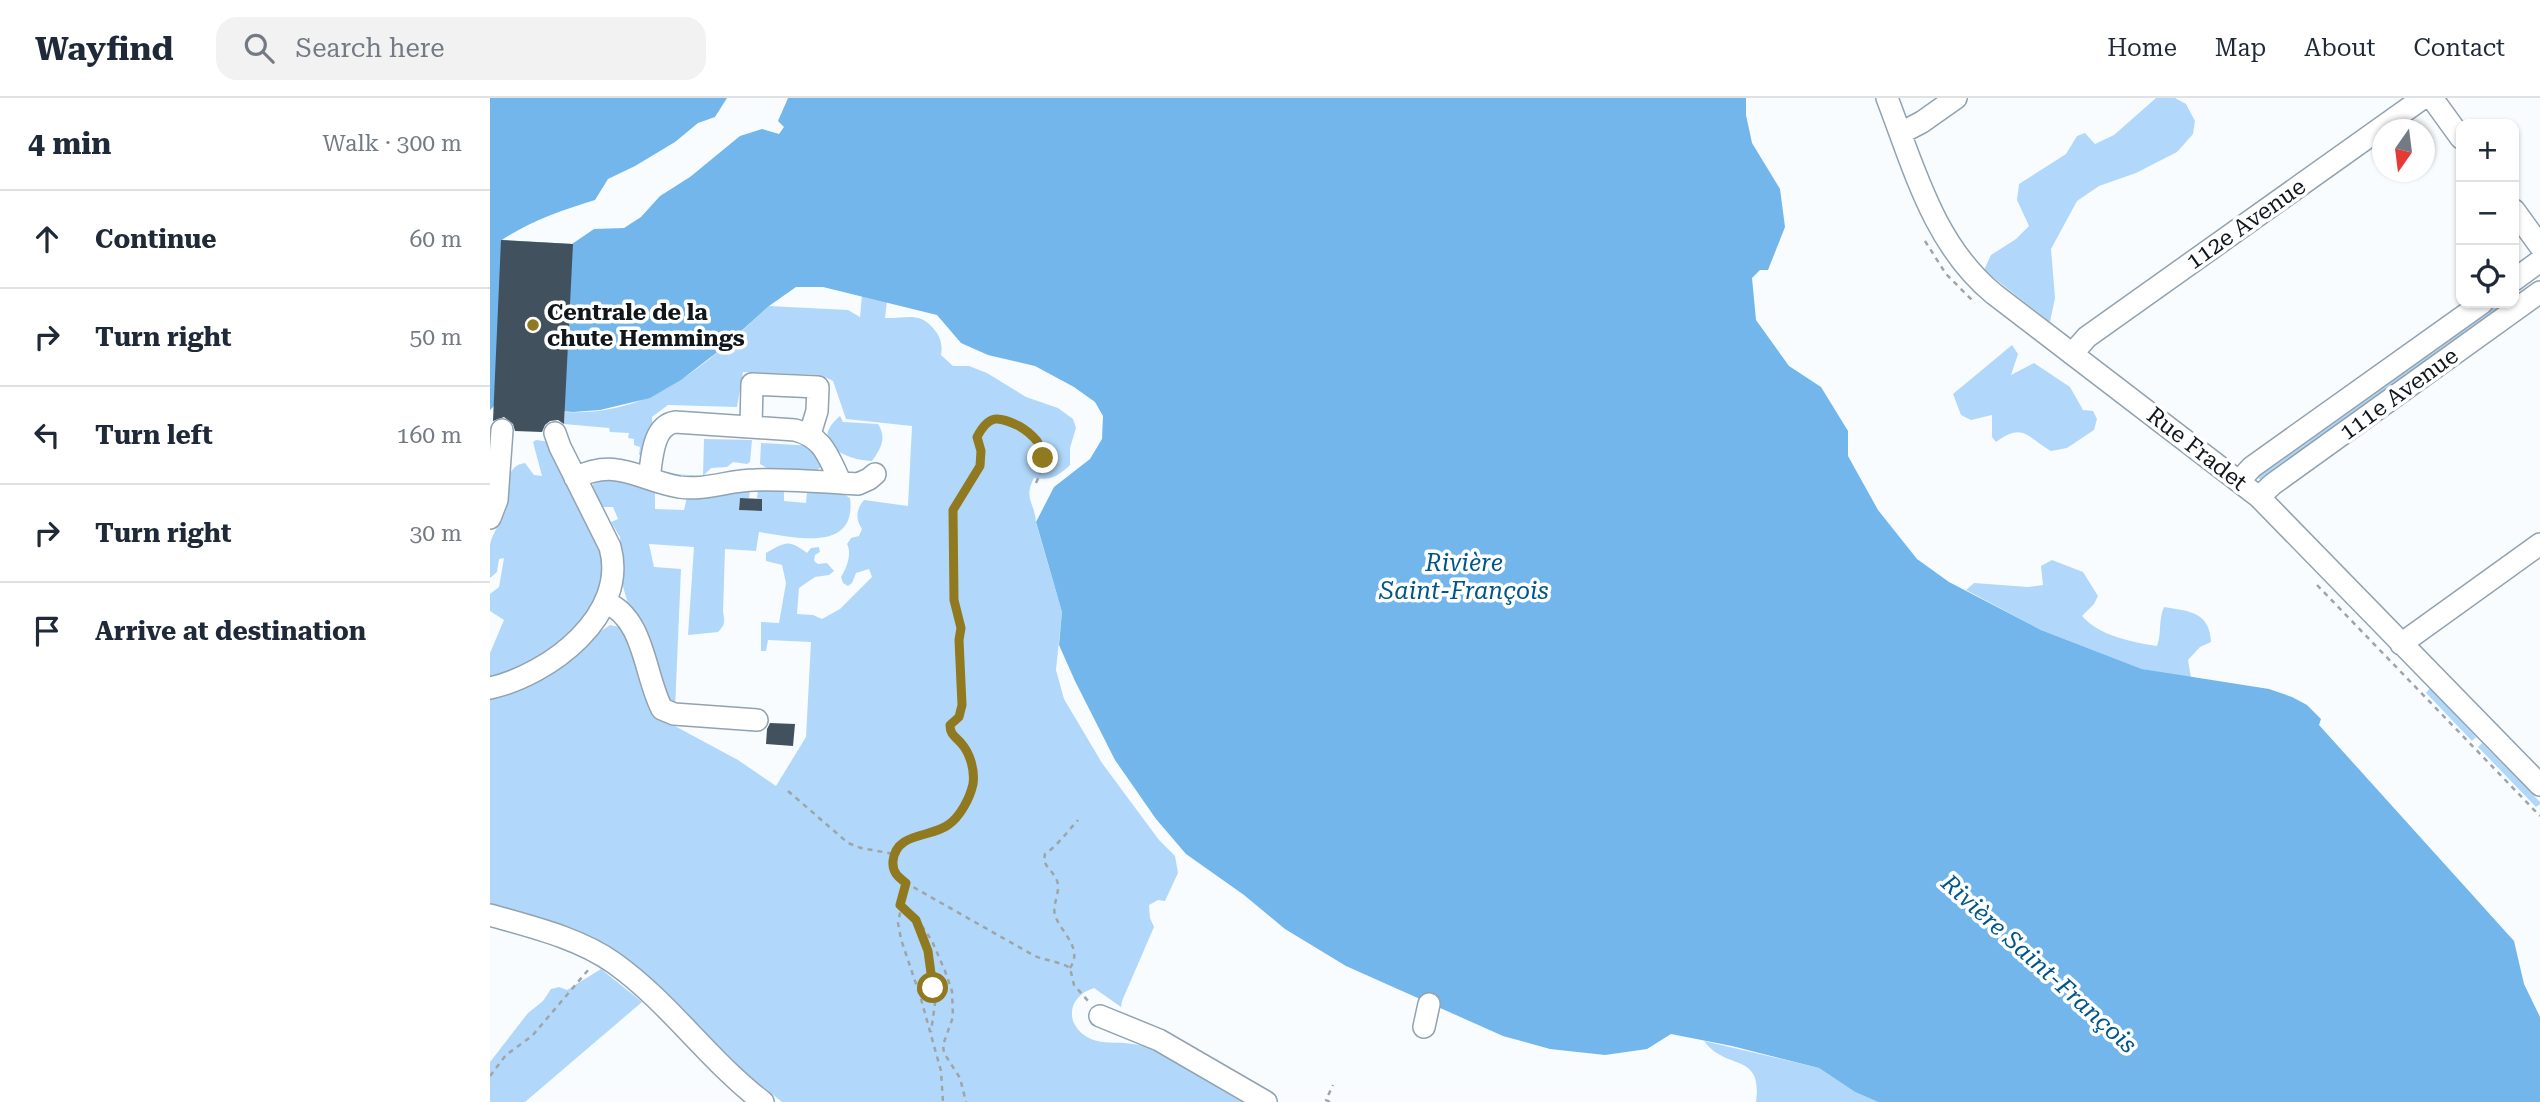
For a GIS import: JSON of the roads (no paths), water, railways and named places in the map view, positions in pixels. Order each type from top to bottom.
[{"type":"street","name":"Rue Fradet","points":[[1887,98],[1932,212],[1959,259],[1986,288],[2259,498],[2540,785]]},
{"type":"street","points":[[1901,133],[1920,124],[1956,98]]},
{"type":"street","name":"112e Avenue","points":[[2072,354],[2087,337],[2423,98]]},
{"type":"street","points":[[2432,98],[2456,131]]},
{"type":"street","points":[[2519,217],[2540,246]]},
{"type":"street","points":[[2519,276],[2540,261]]},
{"type":"street","name":"111e Avenue","points":[[2259,498],[2273,484],[2540,292]]},
{"type":"street","name":"111e Avenue","points":[[2239,481],[2252,467],[2475,308]]},
{"type":"street","points":[[751,427],[752,383],[818,387],[817,411],[810,433]]},
{"type":"street","points":[[649,478],[654,444],[660,431],[668,423],[810,433],[824,448],[841,483]]},
{"type":"street","points":[[490,518],[497,500],[502,430]]},
{"type":"street","points":[[490,688],[543,665],[570,646],[594,622],[606,602],[614,576],[615,563],[610,547],[555,433]]},
{"type":"street","points":[[575,478],[601,468],[667,484],[698,488],[754,480],[858,484],[869,480],[875,474]]},
{"type":"street","points":[[2401,644],[2540,544]]},
{"type":"street","points":[[606,602],[621,610],[632,625],[662,709],[674,714],[757,720]]},
{"type":"street","points":[[490,915],[573,942],[603,956],[657,999],[735,1079],[763,1102]]},
{"type":"street","points":[[1424,1027],[1429,1004]]},
{"type":"street","points":[[1100,1016],[1159,1040],[1266,1102]]},
{"type":"water","name":"Rivière Saint-François","points":[[490,98],[727,98],[715,117],[698,123],[675,142],[608,179],[595,200],[535,222],[502,240],[572,244],[594,229],[624,228],[641,217],[660,196],[690,177],[740,136],[762,129],[779,134],[784,127],[778,121],[788,98],[1746,98],[1746,115],[1752,143],[1780,189],[1785,227],[1768,270],[1760,270],[1752,278],[1756,320],[1789,366],[1821,387],[1848,431],[1848,456],[1878,510],[1917,559],[1949,582],[2041,630],[2142,669],[2269,689],[2307,705],[2321,719],[2319,725],[2514,941],[2524,984],[2540,1017],[2540,1102],[1878,1102],[1855,1092],[1819,1068],[1671,1034],[1647,1049],[1605,1055],[1550,1049],[1503,1036],[1346,966],[1285,929],[1244,895],[1186,854],[1156,819],[1115,760],[1075,681],[1059,645],[1062,612],[1036,522],[1054,487],[1090,459],[1102,439],[1103,416],[1095,402],[1074,387],[1035,366],[988,355],[961,343],[937,315],[823,287],[796,287],[769,306],[720,350],[681,380],[650,398],[600,410],[573,412],[494,406],[490,410]]},
{"type":"place","name":"Centrale de la chute Hemmings","points":[[533,325]]}]
